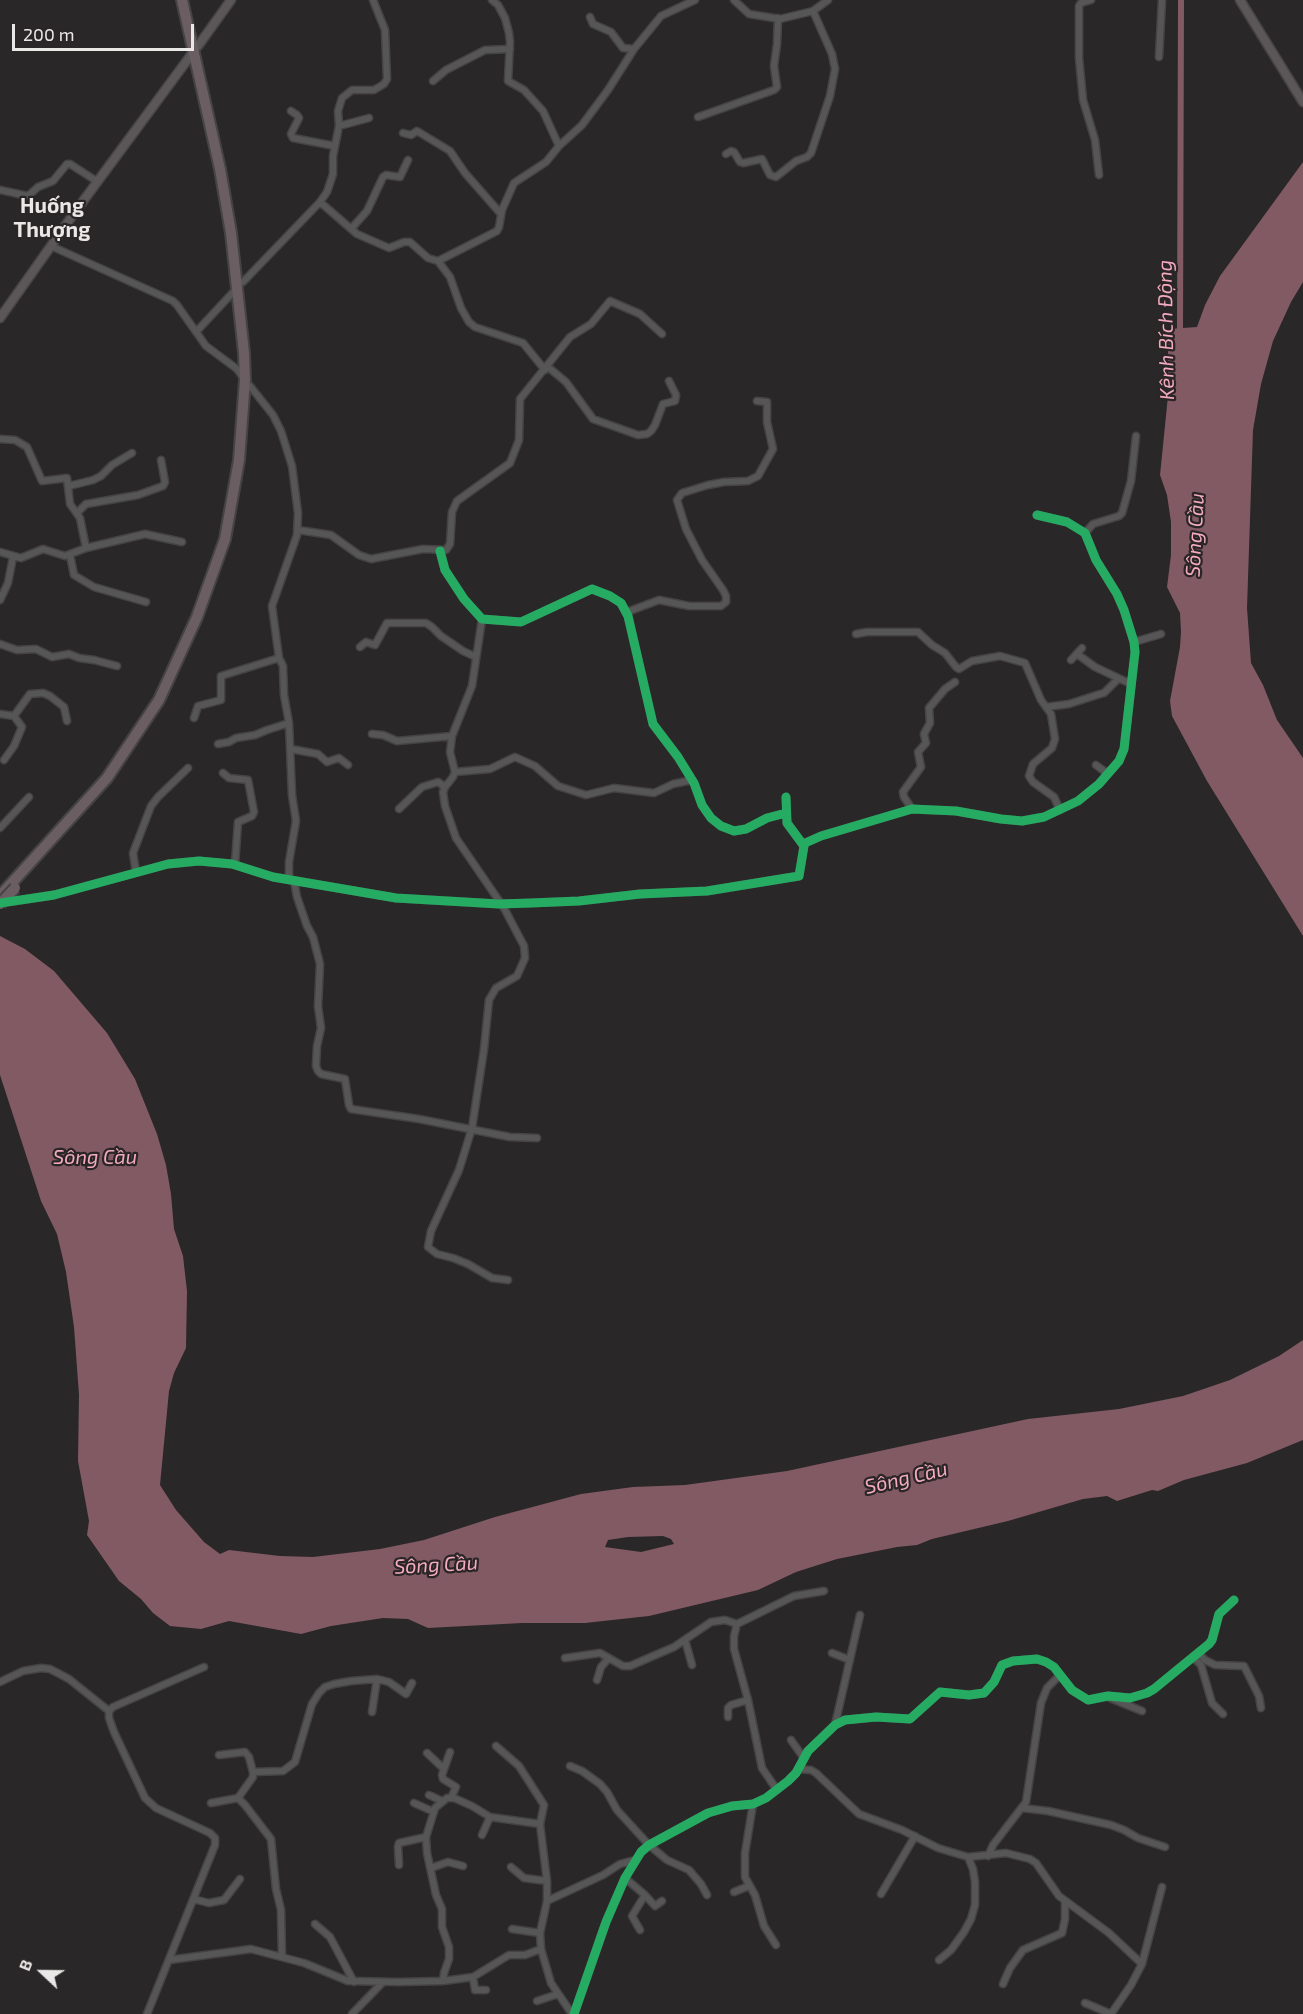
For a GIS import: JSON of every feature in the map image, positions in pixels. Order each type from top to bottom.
[{"type":"highway","points":[[182,0],[196,49]]},
{"type":"highway","points":[[0,904],[12,887],[112,782],[164,703],[202,621],[232,540],[248,383],[240,285],[213,126],[187,0]]},
{"type":"highway","points":[[0,896],[12,887]]},
{"type":"street","points":[[0,318],[231,0]]},
{"type":"street","points":[[196,332],[327,192],[333,174],[339,126],[338,111],[346,93],[352,90],[374,90],[387,80],[385,30],[373,0]]},
{"type":"street","points":[[492,0],[498,5],[505,18],[509,33],[508,81],[524,90],[543,111],[559,146]]},
{"type":"street","points":[[438,261],[493,234],[499,227],[501,214],[514,183],[546,162],[594,111],[634,50],[661,16],[695,0]]},
{"type":"street","points":[[734,0],[750,14],[778,18],[813,11],[828,0]]},
{"type":"street","points":[[1091,0],[1080,3],[1079,6],[1079,57],[1083,100],[1095,140],[1099,175]]},
{"type":"street","points":[[1158,57],[1162,0]]},
{"type":"street","points":[[1240,0],[1303,102]]},
{"type":"street","points":[[726,154],[734,152],[743,163],[762,159],[770,175],[776,177],[796,161],[811,153],[830,96],[835,69],[832,54],[813,11]]},
{"type":"street","points":[[590,17],[593,24],[611,32],[623,48],[634,50]]},
{"type":"street","points":[[698,117],[774,90],[777,83],[774,66],[778,18]]},
{"type":"street","points":[[433,81],[446,70],[485,50],[510,49]]},
{"type":"street","points":[[291,111],[299,118],[291,134],[293,138],[335,146]]},
{"type":"street","points":[[339,126],[369,118]]},
{"type":"street","points":[[403,132],[411,135],[417,131],[450,151],[501,214]]},
{"type":"street","points":[[351,229],[367,211],[383,177],[386,175],[400,177],[408,160]]},
{"type":"street","points":[[0,190],[28,196],[38,187],[53,181],[67,164],[98,182]]},
{"type":"street","points":[[320,202],[357,234],[389,248],[410,242],[428,258],[438,261],[450,277],[461,308],[469,322],[475,327],[523,343],[546,368],[566,382],[593,419],[642,436],[651,431],[655,425],[663,404],[676,398],[669,381]]},
{"type":"street","points":[[51,246],[167,298],[177,305],[210,351],[237,369],[248,383],[273,416],[286,445],[296,490],[298,530],[272,606],[279,658],[283,666],[291,749],[292,795],[296,821],[289,862],[291,880],[313,937],[320,964],[318,1006],[321,1028],[316,1058],[318,1071],[321,1074],[345,1079],[351,1109],[472,1128],[510,1137],[537,1138]]},
{"type":"street","points":[[298,530],[336,537],[359,555],[371,559],[423,549],[446,550],[450,544],[452,512],[456,501],[510,463],[519,440],[519,401],[570,337],[591,324],[610,301],[640,314],[662,334]]},
{"type":"street","points":[[627,612],[659,600],[689,606],[721,606],[726,602],[723,590],[702,560],[686,529],[677,500],[682,493],[708,485],[748,481],[758,476],[773,449],[767,422],[767,402],[756,401]]},
{"type":"street","points":[[1085,533],[1093,524],[1122,513],[1131,481],[1136,436]]},
{"type":"street","points":[[0,439],[15,440],[27,447],[42,481],[66,477],[70,504],[80,518],[86,549]]},
{"type":"street","points":[[69,486],[101,476],[112,465],[132,453]]},
{"type":"street","points":[[77,513],[86,504],[141,494],[163,486],[165,482],[161,460]]},
{"type":"street","points":[[803,844],[821,836],[912,809],[956,811],[1022,821],[1044,818],[1078,801],[1119,761],[1124,749],[1135,652],[1120,599],[1099,566],[1085,533],[1067,522],[1037,514]]},
{"type":"street","points":[[0,552],[13,557],[26,557],[43,549],[59,556],[70,555],[145,534],[182,542]]},
{"type":"street","points":[[440,551],[443,565],[451,580],[482,619],[521,622],[592,589],[621,603],[627,612],[653,724],[692,780],[705,810],[714,821],[734,831],[746,829],[767,818],[786,813]]},
{"type":"street","points":[[70,555],[74,575],[94,587],[146,602]]},
{"type":"street","points":[[0,600],[8,582],[13,557]]},
{"type":"street","points":[[482,619],[472,686],[452,736],[450,752],[455,772],[445,787],[445,806],[456,838],[504,908],[524,946],[525,958],[516,976],[496,988],[489,1000],[472,1128],[459,1170],[431,1231],[428,1247],[437,1254],[461,1261],[492,1278],[508,1280]]},
{"type":"street","points":[[360,647],[366,642],[375,645],[387,623],[426,623],[448,641],[476,657]]},
{"type":"street","points":[[856,634],[918,632],[932,645],[945,652],[959,669],[972,661],[1000,656],[1027,665],[1041,700],[1051,714],[1055,743],[1036,760],[1029,776],[1033,782],[1053,797],[1060,810]]},
{"type":"street","points":[[1134,642],[1161,634]]},
{"type":"street","points":[[0,644],[17,650],[36,649],[52,657],[69,654],[117,666]]},
{"type":"street","points":[[1071,660],[1080,651],[1095,667],[1131,684]]},
{"type":"street","points":[[194,718],[198,706],[221,700],[221,676],[279,658]]},
{"type":"street","points":[[1046,707],[1069,704],[1100,694],[1118,678]]},
{"type":"street","points":[[912,809],[903,792],[921,767],[918,752],[926,743],[924,734],[930,723],[929,708],[945,689],[955,682]]},
{"type":"street","points":[[14,717],[30,694],[43,693],[64,707],[67,721]]},
{"type":"street","points":[[0,714],[14,717],[20,723],[21,732],[4,760]]},
{"type":"street","points":[[218,744],[255,735],[289,723]]},
{"type":"street","points":[[372,735],[383,735],[397,741],[452,736]]},
{"type":"street","points":[[291,749],[320,754],[327,762],[339,758],[348,765]]},
{"type":"street","points":[[455,772],[490,769],[515,757],[535,766],[558,786],[586,795],[609,788],[654,793],[673,784],[692,780]]},
{"type":"street","points":[[1096,765],[1108,774]]},
{"type":"street","points":[[136,872],[133,853],[151,806],[158,796],[188,768]]},
{"type":"street","points":[[223,773],[229,778],[248,780],[254,812],[252,816],[238,822],[235,864]]},
{"type":"street","points":[[399,809],[422,787],[438,782],[445,787]]},
{"type":"street","points":[[0,828],[29,797]]},
{"type":"street","points":[[0,904],[54,895],[168,864],[199,861],[235,864],[291,880],[396,898],[499,903],[579,901],[640,894],[698,892],[797,878],[804,848],[787,823],[786,797]]},
{"type":"street","points":[[565,1658],[600,1653],[623,1666],[630,1666],[668,1650],[711,1622],[725,1620],[737,1624],[794,1596],[824,1591]]},
{"type":"street","points":[[573,2014],[606,1922],[625,1878],[635,1860],[648,1845],[708,1813],[732,1806],[753,1804],[766,1798],[788,1781],[798,1769],[803,1757],[835,1725],[846,1720],[876,1717],[910,1719],[940,1692],[984,1694],[994,1682],[1002,1665],[1013,1661],[1041,1660],[1054,1667],[1072,1690],[1083,1698],[1094,1700],[1108,1696],[1130,1698],[1147,1693],[1197,1656],[1212,1641],[1219,1614],[1234,1600]]},
{"type":"street","points":[[835,1725],[860,1615]]},
{"type":"street","points":[[737,1624],[734,1650],[748,1700],[762,1768],[777,1790]]},
{"type":"street","points":[[685,1640],[692,1665]]},
{"type":"street","points":[[832,1653],[850,1660]]},
{"type":"street","points":[[1197,1656],[1215,1665],[1244,1666],[1259,1696],[1261,1708]]},
{"type":"street","points":[[1197,1656],[1212,1703],[1223,1714]]},
{"type":"street","points":[[597,1680],[601,1667],[609,1658]]},
{"type":"street","points":[[147,2014],[215,1845],[215,1838],[210,1833],[156,1808],[145,1798],[114,1732],[109,1712],[113,1707],[204,1666]]},
{"type":"street","points":[[0,1682],[32,1668],[50,1669],[69,1679],[109,1712]]},
{"type":"street","points":[[988,1856],[1009,1822],[1026,1802],[1041,1703],[1047,1688],[1060,1675]]},
{"type":"street","points":[[372,1712],[377,1679]]},
{"type":"street","points":[[253,1772],[276,1773],[295,1762],[312,1704],[325,1687],[342,1682],[377,1679],[389,1682],[406,1694],[412,1683]]},
{"type":"street","points":[[1108,1696],[1142,1711]]},
{"type":"street","points":[[728,1717],[728,1708],[731,1705],[748,1700]]},
{"type":"street","points":[[791,1740],[803,1757]]},
{"type":"street","points":[[496,1746],[519,1766],[543,1801],[544,1809],[540,1824],[547,1881],[547,1901],[540,1933],[541,1949],[546,1971],[558,1994],[573,2014]]},
{"type":"street","points":[[211,1803],[238,1798],[249,1784],[253,1772],[249,1757],[245,1752],[219,1755]]},
{"type":"street","points":[[450,1752],[443,1779],[456,1787],[451,1798]]},
{"type":"street","points":[[426,1753],[444,1769]]},
{"type":"street","points":[[570,1766],[600,1784],[617,1810],[648,1845],[667,1860],[694,1875],[707,1894]]},
{"type":"street","points":[[798,1769],[811,1770],[816,1773],[859,1814],[915,1836],[938,1848],[968,1857],[1006,1853],[1030,1859],[1036,1863],[1055,1892],[1109,1933],[1142,1964]]},
{"type":"street","points":[[429,1795],[442,1801]]},
{"type":"street","points":[[238,1798],[271,1839],[276,1889],[281,1910],[282,1957]]},
{"type":"street","points":[[443,1981],[450,1959],[449,1947],[442,1927],[442,1909],[436,1895],[426,1837],[434,1812],[442,1801],[451,1798],[468,1804],[490,1817],[540,1824]]},
{"type":"street","points":[[414,1803],[434,1812]]},
{"type":"street","points":[[753,1804],[744,1870],[749,1886],[758,1901],[760,1917],[776,1945]]},
{"type":"street","points":[[1022,1808],[1048,1811],[1118,1827],[1138,1838],[1165,1847]]},
{"type":"street","points":[[482,1835],[490,1817]]},
{"type":"street","points":[[881,1894],[915,1836]]},
{"type":"street","points":[[399,1865],[399,1843],[426,1837]]},
{"type":"street","points":[[939,1960],[951,1950],[964,1932],[975,1905],[975,1882],[968,1857]]},
{"type":"street","points":[[547,1901],[620,1864],[635,1860]]},
{"type":"street","points":[[431,1868],[448,1862],[463,1866]]},
{"type":"street","points":[[511,1867],[524,1878],[547,1881]]},
{"type":"street","points":[[625,1878],[655,1906],[662,1901]]},
{"type":"street","points":[[193,1899],[209,1904],[224,1900],[240,1879]]},
{"type":"street","points":[[734,1892],[749,1886]]},
{"type":"street","points":[[1085,2003],[1111,2014],[1131,1985],[1142,1964],[1162,1887]]},
{"type":"street","points":[[640,1930],[632,1916],[645,1895]]},
{"type":"street","points":[[1003,1984],[1010,1968],[1023,1950],[1062,1933],[1065,1901]]},
{"type":"street","points":[[315,1924],[330,1937],[354,1982]]},
{"type":"street","points":[[512,1929],[540,1933]]},
{"type":"street","points":[[169,1960],[251,1948],[304,1963],[343,1980],[354,1982],[443,1981],[473,1977],[509,1955],[525,1955],[541,1949]]},
{"type":"street","points":[[473,1977],[475,1990],[486,1990]]},
{"type":"street","points":[[352,2014],[383,1982]]},
{"type":"street","points":[[537,2001],[558,1994]]},
{"type":"water","name":"Sông Cầu","points":[[1303,162],[1303,282],[1273,341],[1261,384],[1253,430],[1247,608],[1251,663],[1277,720],[1303,758],[1303,936],[1207,781],[1172,716],[1170,701],[1181,632],[1180,613],[1167,587],[1171,555],[1171,522],[1167,495],[1160,475],[1168,396],[1168,329],[1197,327],[1220,276]]},
{"type":"water","name":"Sông Cầu","points":[[0,936],[25,949],[54,971],[107,1033],[135,1079],[157,1134],[166,1165],[174,1229],[183,1256],[187,1291],[186,1348],[174,1373],[169,1391],[160,1485],[176,1510],[204,1542],[220,1554],[229,1550],[313,1557],[380,1549],[424,1540],[495,1517],[581,1494],[633,1487],[685,1485],[787,1471],[1028,1419],[1119,1409],[1183,1396],[1230,1380],[1279,1356],[1303,1340],[1303,1440],[1247,1463],[1184,1480],[1158,1491],[1152,1490],[1117,1501],[1107,1496],[1083,1499],[917,1545],[837,1559],[796,1572],[758,1590],[649,1616],[585,1623],[522,1623],[428,1628],[408,1619],[383,1618],[331,1626],[301,1634],[229,1621],[201,1629],[170,1626],[119,1581],[87,1535],[89,1521],[78,1461],[79,1395],[74,1327],[66,1272],[57,1234],[41,1201],[0,1075]],"holes":[[[663,1536],[671,1539],[674,1544],[641,1552],[605,1547],[608,1540],[628,1537]]]},
{"type":"waterway","name":"Kênh Bích Động","points":[[1180,334],[1181,0]]},
{"type":"cycle path","points":[[803,844],[821,836],[912,809],[956,811],[1022,821],[1044,817],[1078,801],[1099,784],[1119,761],[1124,749],[1135,652],[1124,610],[1096,560],[1085,533],[1067,522],[1037,515]]},
{"type":"cycle path","points":[[440,551],[445,570],[464,599],[482,619],[521,622],[592,589],[621,603],[628,616],[653,724],[678,757],[711,818],[721,826],[734,831],[746,829],[767,818],[786,813]]},
{"type":"cycle path","points":[[0,903],[54,895],[168,864],[199,861],[232,864],[273,877],[396,898],[499,904],[579,901],[640,894],[707,891],[799,876],[804,846],[787,823],[786,797]]},
{"type":"cycle path","points":[[574,2014],[606,1922],[625,1878],[641,1852],[649,1845],[708,1813],[732,1806],[753,1804],[766,1798],[796,1773],[808,1751],[835,1725],[845,1720],[876,1717],[910,1719],[940,1692],[969,1695],[984,1693],[994,1682],[1002,1665],[1013,1661],[1037,1659],[1046,1662],[1054,1667],[1072,1690],[1088,1700],[1108,1696],[1130,1698],[1147,1693],[1209,1644],[1219,1614],[1234,1600]]},
{"type":"district","name":"Huống Thượng","points":[[52,218]]}]
